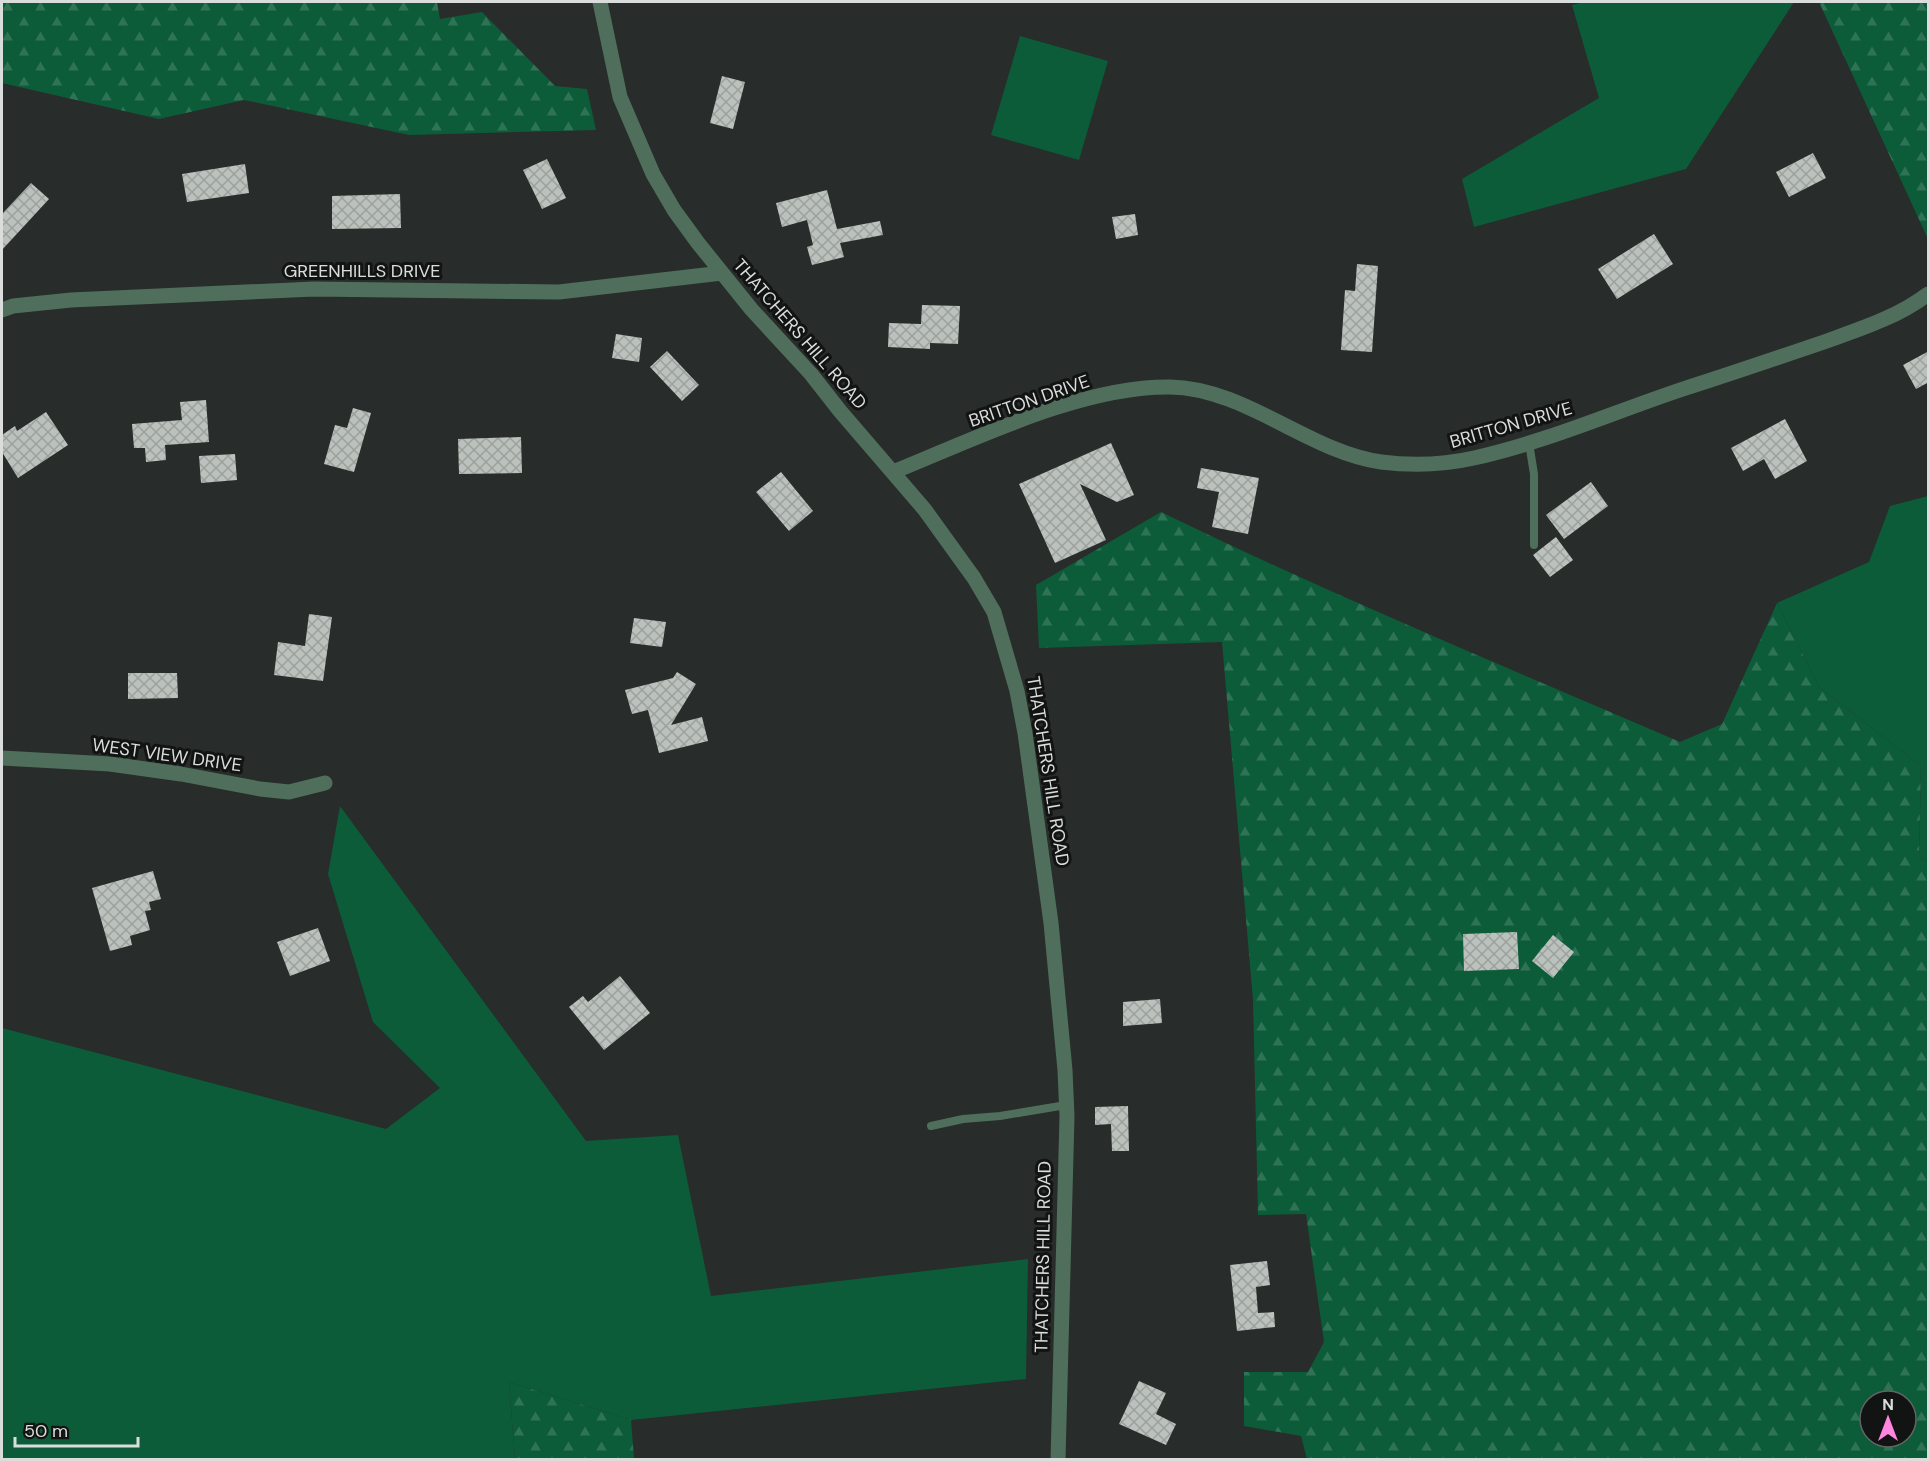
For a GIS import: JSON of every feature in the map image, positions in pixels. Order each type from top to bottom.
[{"type":"street","name":"THATCHERS HILL ROAD","points":[[600,2],[620,97],[653,174],[674,210],[722,273],[812,374],[840,411],[925,510],[974,578],[994,612],[1017,691],[1027,744],[1051,923],[1065,1070],[1058,1460]]},
{"type":"street","name":"GREENHILLS DRIVE","points":[[2,309],[71,300],[314,289],[559,292],[722,273]]},
{"type":"street","name":"BRITTON DRIVE","points":[[893,472],[1076,402],[1142,388],[1172,387],[1203,391],[1251,409],[1350,454],[1378,462],[1410,465],[1441,464],[1474,458],[1529,443],[1857,330],[1915,304],[1929,294]]},
{"type":"street","name":"WEST VIEW DRIVE","points":[[2,758],[110,764],[289,792],[325,783]]},
{"type":"lane","points":[[1529,443],[1534,474],[1534,545]]},
{"type":"lane","points":[[931,1126],[963,1119],[1000,1116],[1066,1105]]},
{"type":"green space","points":[[2,2],[437,2],[440,19],[482,12],[555,86],[587,89],[596,130],[409,135],[244,100],[159,119],[2,83]]},
{"type":"green space","points":[[1584,2],[1794,2],[1686,169],[1474,227],[1462,179],[1599,98],[1572,5]]},
{"type":"green space","points":[[1819,2],[1928,2],[1928,239]]},
{"type":"green space","points":[[1020,36],[1108,61],[1079,160],[991,135]]},
{"type":"green space","points":[[1928,496],[1928,861],[1919,857],[1921,766],[1819,687],[1777,603],[1869,562],[1890,506]]},
{"type":"green space","points":[[1161,512],[1354,601],[1680,742],[1722,724],[1777,603],[1819,687],[1921,766],[1919,857],[1928,861],[1928,1459],[1307,1459],[1301,1436],[1244,1426],[1244,1372],[1308,1372],[1324,1342],[1306,1214],[1258,1215],[1253,1000],[1222,642],[1039,648],[1036,585]]},
{"type":"green space","points":[[340,806],[586,1141],[678,1135],[711,1296],[1028,1259],[1026,1379],[631,1420],[509,1382],[515,1459],[2,1459],[2,1028],[386,1129],[440,1088],[373,1022],[328,874]]},
{"type":"green space","points":[[509,1382],[631,1420],[634,1459],[515,1459]]},
{"type":"building","points":[[722,76],[745,82],[733,129],[710,123]]},
{"type":"building","points":[[1813,153],[1826,178],[1789,197],[1776,172]]},
{"type":"building","points":[[547,159],[566,198],[542,209],[523,170]]},
{"type":"building","points":[[245,164],[249,193],[187,202],[182,174]]},
{"type":"building","points":[[31,183],[49,199],[2,250],[2,214]]},
{"type":"building","points":[[827,190],[837,229],[880,221],[883,235],[840,243],[844,257],[812,265],[807,247],[813,245],[807,220],[782,227],[776,203]]},
{"type":"building","points":[[400,194],[401,228],[332,229],[332,196]]},
{"type":"building","points":[[1135,214],[1138,235],[1116,239],[1112,217]]},
{"type":"building","points":[[1654,234],[1673,264],[1617,299],[1598,269]]},
{"type":"building","points":[[1357,264],[1378,266],[1372,352],[1341,350],[1345,290],[1355,291]]},
{"type":"building","points":[[922,305],[960,306],[958,344],[930,343],[930,349],[888,347],[889,323],[921,324]]},
{"type":"building","points":[[616,334],[642,338],[639,362],[612,358]]},
{"type":"building","points":[[667,351],[699,385],[682,401],[650,367]]},
{"type":"building","points":[[1929,351],[1929,382],[1916,389],[1903,365]]},
{"type":"building","points":[[206,400],[209,442],[165,445],[166,460],[146,462],[145,448],[134,448],[132,424],[182,420],[180,402]]},
{"type":"building","points":[[353,408],[371,413],[354,472],[324,464],[335,425],[347,428]]},
{"type":"building","points":[[46,412],[68,445],[18,478],[2,452],[2,435],[15,426],[17,431]]},
{"type":"building","points":[[1785,419],[1807,461],[1775,479],[1764,459],[1743,471],[1731,448]]},
{"type":"building","points":[[521,437],[522,473],[459,474],[458,439]]},
{"type":"building","points":[[1111,443],[1134,495],[1117,502],[1080,484],[1106,540],[1055,563],[1019,484]]},
{"type":"building","points":[[235,454],[237,480],[201,483],[199,456]]},
{"type":"building","points":[[1201,468],[1259,478],[1248,534],[1212,527],[1219,492],[1197,488]]},
{"type":"building","points":[[781,472],[813,511],[789,531],[756,492]]},
{"type":"building","points":[[1591,482],[1608,506],[1564,539],[1546,515]]},
{"type":"building","points":[[1556,537],[1573,560],[1550,577],[1533,555]]},
{"type":"building","points":[[309,614],[332,617],[323,681],[274,675],[278,642],[305,646]]},
{"type":"building","points":[[634,618],[666,622],[662,647],[630,643]]},
{"type":"building","points":[[677,672],[696,684],[671,725],[702,717],[708,741],[659,753],[648,710],[632,714],[625,690],[673,678]]},
{"type":"building","points":[[128,673],[177,673],[178,698],[128,699]]},
{"type":"building","points":[[153,871],[161,899],[149,902],[151,910],[145,911],[150,930],[130,936],[132,945],[110,951],[92,888]]},
{"type":"building","points":[[318,928],[330,961],[290,976],[277,942]]},
{"type":"building","points":[[1517,932],[1519,969],[1464,971],[1463,934]]},
{"type":"building","points":[[1553,935],[1574,952],[1553,978],[1532,961]]},
{"type":"building","points":[[620,976],[650,1013],[604,1050],[569,1007],[583,996],[588,1002]]},
{"type":"building","points":[[1160,999],[1162,1023],[1123,1026],[1123,1002]]},
{"type":"building","points":[[1128,1106],[1129,1151],[1112,1151],[1111,1124],[1095,1125],[1095,1107]]},
{"type":"building","points":[[1267,1261],[1270,1285],[1256,1287],[1258,1313],[1274,1312],[1275,1327],[1237,1331],[1230,1265]]},
{"type":"building","points":[[1139,1381],[1166,1393],[1156,1414],[1176,1424],[1166,1445],[1119,1424]]}]
